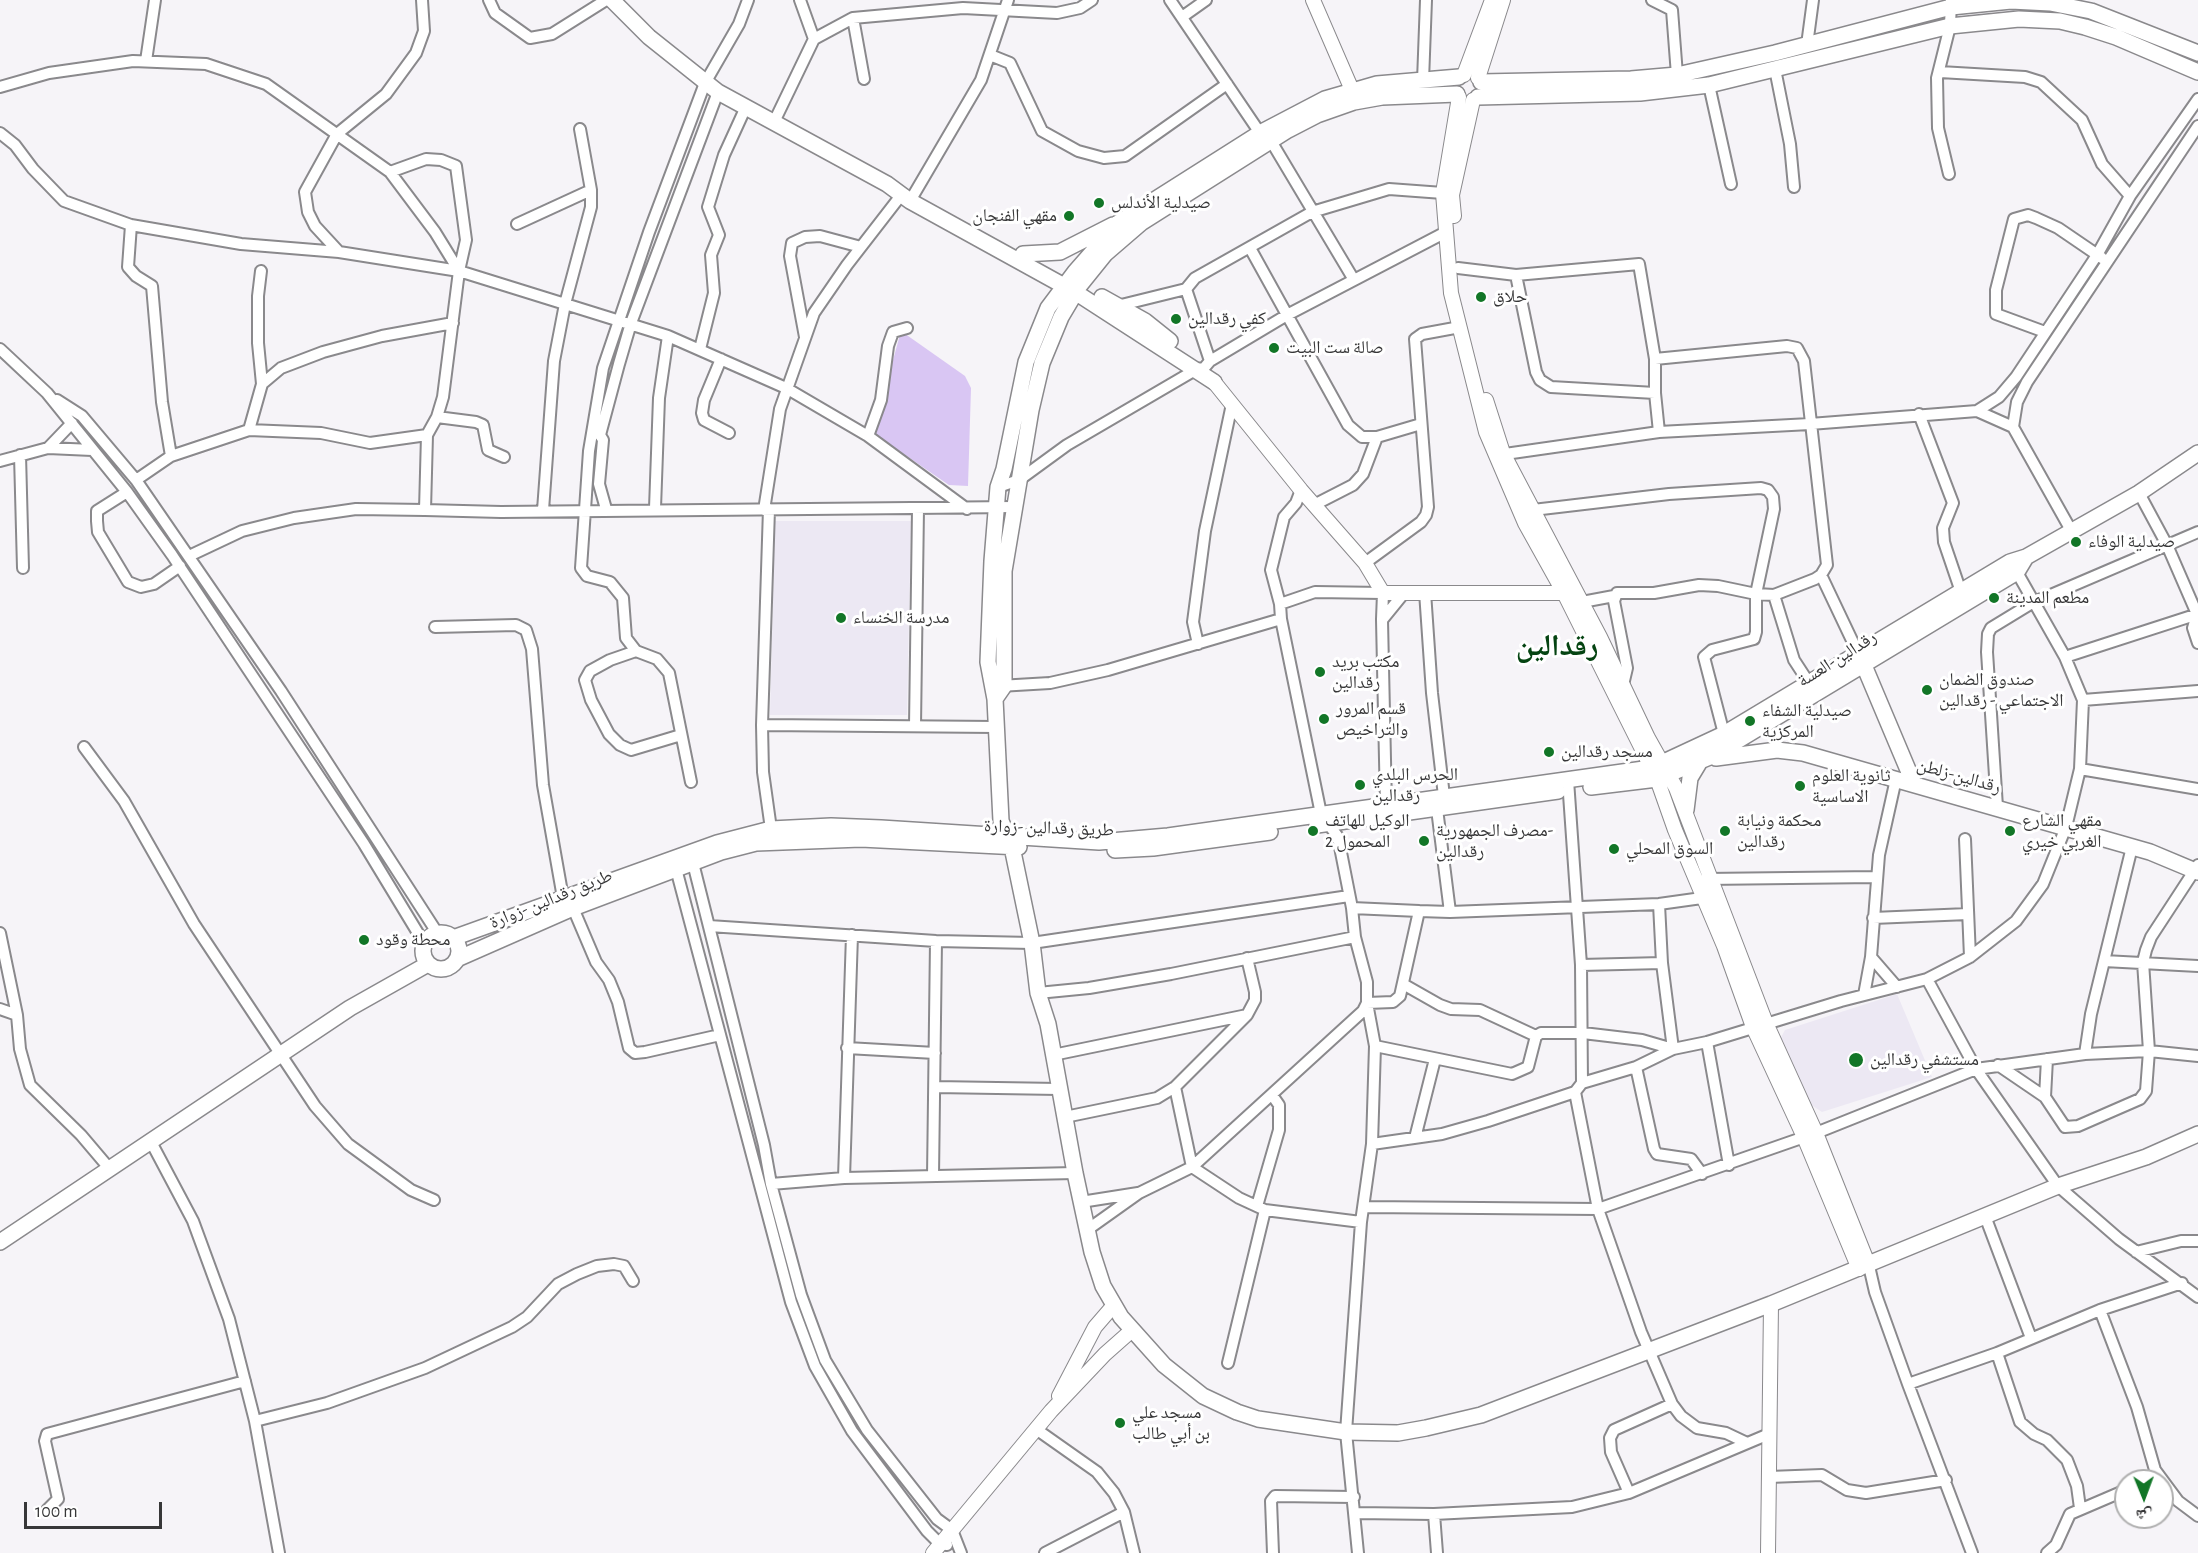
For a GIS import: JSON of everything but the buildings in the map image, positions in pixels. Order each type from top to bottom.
[{"type":"main road","points":[[1353,96],[1677,75],[1807,45],[1951,4],[2011,1],[2050,3],[2080,8],[2198,53]]},
{"type":"main road","points":[[616,2],[649,37],[712,87],[745,109],[774,122],[887,184],[1023,254],[1204,366]]},
{"type":"main road","points":[[2198,72],[2116,37],[2060,21],[2019,19],[1950,26],[1709,85],[1640,93],[1469,88],[1423,81],[1382,83],[1353,96],[1296,112],[1266,137],[1141,223],[1072,285],[1041,363],[1014,507],[1004,571],[996,727],[1001,821],[1010,842],[1032,943],[1038,993],[1048,1024],[1075,1173],[1096,1269],[1114,1305],[1131,1331],[1164,1365],[1203,1396],[1258,1419],[1346,1432],[1398,1432],[1455,1423],[1771,1304],[2058,1186],[2146,1157],[2198,1134]]},
{"type":"main road","points":[[1023,254],[1060,252],[1118,223],[1266,137]]},
{"type":"main road","points":[[910,196],[1072,285],[1101,297],[1144,321],[1204,366],[1214,382]]},
{"type":"main road","points":[[997,691],[988,662],[998,487],[1004,469],[1026,362],[1039,325],[1118,223]]},
{"type":"main road","points":[[1092,269],[1092,283],[1101,297]]},
{"type":"main road","name":"رقدالين-العسة","points":[[1660,771],[1702,761],[1847,668],[2014,567],[2026,557],[2139,493],[2198,453]]},
{"type":"main road","name":"رقدالين-العسة","points":[[1862,659],[1961,592],[2014,567]]},
{"type":"main road","points":[[1862,659],[1914,784]]},
{"type":"main road","name":"رقدالين-العسة","points":[[1660,771],[1809,683],[1847,668]]},
{"type":"main road","name":"رقدالين-زلطن","points":[[1702,761],[1777,750],[1791,751],[1997,807],[2197,869]]},
{"type":"main road","points":[[1686,810],[1690,778],[1702,761]]},
{"type":"main road","name":"طريق رقدالين -زوارة","points":[[453,938],[568,903],[692,858],[740,846],[782,840],[1099,842],[1325,818],[1660,771]]},
{"type":"main road","name":"طريق رقدالين -زوارة","points":[[1325,818],[1386,806],[1440,803]]},
{"type":"main road","name":"طريق رقدالين -زوارة","points":[[692,858],[740,835],[771,829],[841,827],[1010,842]]},
{"type":"main road","name":"طريق رقدالين -زوارة","points":[[457,959],[568,903]]},
{"type":"main road","points":[[438,934],[453,938],[459,948],[457,959],[444,969],[428,964],[423,954],[424,944],[438,934]]},
{"type":"main road","points":[[0,1242],[350,1008],[428,964]]},
{"type":"street","points":[[146,61],[155,0]]},
{"type":"street","points":[[339,252],[315,226],[308,212],[305,192],[338,134],[386,94],[416,53],[424,31],[422,0]]},
{"type":"street","points":[[489,0],[495,13],[530,38],[552,34],[616,2]]},
{"type":"street","points":[[691,782],[669,673],[657,659],[636,651],[626,638],[623,598],[610,582],[587,576],[581,568],[591,434],[603,368],[649,232],[748,0]]},
{"type":"street","points":[[771,829],[763,772],[762,724],[766,509],[786,388],[814,313],[861,247],[910,196],[981,80],[1008,0]]},
{"type":"street","points":[[774,122],[814,39],[853,18],[963,8],[1004,12],[1057,13],[1080,8],[1092,0]]},
{"type":"street","points":[[1170,0],[1266,137],[1354,280]]},
{"type":"street","points":[[1182,17],[1206,0]]},
{"type":"street","points":[[1313,0],[1353,96]]},
{"type":"street","points":[[1423,81],[1426,0]]},
{"type":"street","points":[[1491,0],[1443,193],[1446,232],[1458,268],[1460,291],[1499,455],[1525,523],[1660,771],[1686,810],[1719,895],[1759,1025]]},
{"type":"street","points":[[1503,0],[1469,88],[1452,195],[1451,293],[1486,432],[1533,510],[1582,602],[1648,738],[1702,898],[1810,1135],[1875,1292],[1972,1553]]},
{"type":"street","points":[[1652,0],[1672,10],[1677,75]]},
{"type":"street","points":[[1807,45],[1813,0]]},
{"type":"street","points":[[804,3],[814,39]]},
{"type":"street","points":[[1949,174],[1938,128],[1937,78],[1950,26],[1951,4]]},
{"type":"street","points":[[853,18],[864,79]]},
{"type":"street","points":[[990,55],[1010,63],[1042,131],[1077,151],[1104,158],[1125,156],[1227,84]]},
{"type":"street","points":[[0,87],[49,73],[146,61],[206,64],[266,84],[390,172],[435,232],[459,271]]},
{"type":"street","points":[[1775,69],[1790,144],[1794,187]]},
{"type":"street","points":[[1940,72],[2025,77],[2041,82],[2082,120],[2102,164],[2113,180],[2130,196]]},
{"type":"street","points":[[1709,85],[1731,184]]},
{"type":"street","points":[[606,509],[599,484],[603,440],[600,435],[631,323],[712,87]]},
{"type":"street","points":[[1977,411],[2005,390],[2097,255],[2130,196],[2198,99]]},
{"type":"street","points":[[700,349],[714,293],[711,255],[719,235],[708,207],[724,155],[745,109]]},
{"type":"street","points":[[2013,426],[2018,399],[2027,382],[2198,126]]},
{"type":"street","points":[[543,510],[554,361],[565,304],[591,207],[591,190],[580,129]]},
{"type":"street","points":[[0,133],[15,145],[33,169],[64,201],[130,225],[241,244],[339,252],[459,271],[620,319],[668,336],[786,388],[868,436],[967,509]]},
{"type":"street","points":[[390,172],[426,159],[441,160],[456,166],[466,240],[459,271],[453,323],[437,417],[428,435],[425,510]]},
{"type":"street","points":[[1117,306],[1186,289],[1195,278],[1312,212],[1389,189],[1443,193]]},
{"type":"street","points":[[517,224],[591,190]]},
{"type":"street","points":[[2045,332],[1996,314],[1996,290],[2014,219],[2028,215],[2036,218],[2058,228],[2109,262]]},
{"type":"street","points":[[130,225],[128,267],[136,276],[152,286],[162,402],[171,456]]},
{"type":"street","points":[[998,487],[1019,480],[1067,445],[1287,315],[1446,232]]},
{"type":"street","points":[[805,338],[790,256],[792,243],[805,237],[820,236],[861,247]]},
{"type":"street","points":[[1250,248],[1348,425],[1362,437],[1377,437],[1421,424]]},
{"type":"street","points":[[1458,268],[1516,275],[1639,264],[1655,359],[1655,393],[1659,432]]},
{"type":"street","points":[[249,430],[262,384],[258,343],[258,296],[261,271]]},
{"type":"street","points":[[1516,275],[1536,372],[1540,380],[1551,387],[1655,393]]},
{"type":"street","points":[[1186,289],[1204,366]]},
{"type":"street","points":[[262,384],[281,368],[323,352],[382,336],[453,323]]},
{"type":"street","points":[[1365,563],[1421,522],[1426,515],[1428,507],[1415,339],[1422,334],[1460,327]]},
{"type":"street","points":[[868,436],[881,400],[890,339],[893,332],[907,328]]},
{"type":"street","points":[[655,508],[659,398],[668,336]]},
{"type":"street","points":[[1280,604],[1315,592],[1564,593],[1582,602],[1614,596],[1617,593],[1654,593],[1700,585],[1733,587],[1756,594],[1774,595],[1799,587],[1821,575],[1827,565],[1804,361],[1797,348],[1787,346],[1655,359]]},
{"type":"street","points":[[0,349],[47,393],[72,423],[127,492],[180,566],[364,844],[424,944]]},
{"type":"street","points":[[721,359],[704,400],[702,413],[704,420],[729,433]]},
{"type":"street","points":[[1214,382],[1301,490],[1365,563],[1383,593],[1386,806]]},
{"type":"street","points":[[2005,390],[2018,399]]},
{"type":"street","points":[[47,393],[82,416],[136,480],[242,635],[438,934]]},
{"type":"street","points":[[1198,644],[1192,622],[1205,531],[1232,404]]},
{"type":"street","points":[[1499,455],[1659,432],[1810,424],[1977,411],[2013,426],[2072,532]]},
{"type":"street","points":[[1919,414],[1953,503],[1943,528],[1944,542],[1961,592]]},
{"type":"street","points":[[437,417],[483,425],[488,450],[504,458]]},
{"type":"street","points":[[48,448],[72,423]]},
{"type":"street","points":[[136,480],[171,456],[249,430],[321,433],[370,443],[428,435]]},
{"type":"street","points":[[1314,505],[1353,485],[1363,474],[1377,437]]},
{"type":"street","points":[[0,461],[48,448],[92,450]]},
{"type":"street","points":[[20,456],[23,568]]},
{"type":"street","points":[[1533,510],[1669,494],[1761,488],[1768,490],[1773,496],[1773,509],[1756,594],[1754,639],[1712,650],[1704,657],[1724,734]]},
{"type":"street","points":[[1301,490],[1296,503],[1284,517],[1271,570],[1325,818],[1338,837],[1352,908],[1355,937],[1367,982],[1367,1003],[1375,1046],[1372,1144],[1361,1222],[1346,1432],[1358,1553]]},
{"type":"street","points":[[127,492],[97,511],[97,521],[98,532],[128,582],[141,587],[154,584],[180,566]]},
{"type":"street","points":[[2139,493],[2167,545],[2198,614],[2193,628],[2198,643]]},
{"type":"street","points":[[189,556],[242,531],[294,518],[356,509],[967,509],[1014,507]]},
{"type":"street","points":[[915,726],[918,509]]},
{"type":"street","points":[[1997,807],[1988,634],[1991,628],[2032,603],[2198,532]]},
{"type":"street","points":[[1372,1144],[1442,1134],[1488,1121],[1636,1067],[1673,1049],[1707,1042],[1759,1025],[1927,979],[1970,957],[2016,921],[2043,884],[2066,828],[2080,769],[2083,700],[2065,657],[2032,603],[2014,567]]},
{"type":"street","points":[[1821,575],[1862,659]]},
{"type":"street","points":[[1425,592],[1450,912]]},
{"type":"street","points":[[1382,620],[1404,593]]},
{"type":"street","points":[[1774,595],[1798,669],[1809,683]]},
{"type":"street","points":[[1614,596],[1627,668],[1623,685]]},
{"type":"street","points":[[2065,657],[2198,614]]},
{"type":"street","points":[[997,691],[1050,683],[1108,670],[1281,619]]},
{"type":"street","points":[[435,627],[516,625],[526,630],[532,649],[543,785],[568,903],[596,962],[609,980],[618,1002],[629,1048],[635,1053],[720,1035]]},
{"type":"street","points":[[230,642],[242,635]]},
{"type":"street","points":[[636,651],[610,660],[590,671],[585,680],[591,700],[609,734],[620,745],[631,750],[681,735]]},
{"type":"street","points":[[2083,700],[2198,691]]},
{"type":"street","points":[[762,724],[996,727]]},
{"type":"street","points":[[84,747],[124,801],[194,924],[315,1106],[348,1144],[411,1190],[434,1200]]},
{"type":"street","points":[[2080,769],[2198,789]]},
{"type":"street","points":[[1864,995],[1871,957],[1876,877],[1896,778]]},
{"type":"street","points":[[1569,785],[1575,907],[1581,965],[1583,1033],[1579,1088],[1598,1209],[1648,1351],[1672,1404],[1681,1416],[1697,1428],[1726,1433],[1745,1442]]},
{"type":"street","points":[[1965,839],[1970,957]]},
{"type":"street","points":[[2085,1054],[2104,962],[2132,847]]},
{"type":"street","points":[[692,858],[764,1145],[771,1184],[801,1295],[825,1360],[867,1430],[938,1519],[952,1530],[958,1550],[936,1548]]},
{"type":"street","points":[[675,864],[792,1302],[815,1366],[852,1431],[927,1530],[936,1548]]},
{"type":"street","points":[[1998,1065],[2045,1097],[2065,1127],[2071,1128],[2088,1122],[2140,1099],[2146,1090],[2149,1051],[2143,962],[2151,937],[2197,869]]},
{"type":"street","points":[[1697,881],[1711,878],[1876,877]]},
{"type":"street","points":[[1352,908],[1450,912],[1659,904],[1719,895]]},
{"type":"street","points":[[709,926],[936,941],[1032,943],[1349,896]]},
{"type":"street","points":[[1659,904],[1662,963],[1673,1049]]},
{"type":"street","points":[[1367,1003],[1393,1002],[1400,996],[1419,911]]},
{"type":"street","points":[[1873,918],[1968,914]]},
{"type":"street","points":[[0,933],[17,1015],[21,1049],[30,1085],[109,1168]]},
{"type":"street","points":[[844,1178],[852,935]]},
{"type":"street","points":[[1038,993],[1089,988],[1355,937]]},
{"type":"street","points":[[933,1176],[936,941]]},
{"type":"street","points":[[1871,957],[1897,987]]},
{"type":"street","points":[[1065,1117],[1156,1098],[1175,1087],[1247,1015],[1255,1000],[1255,992],[1247,958]]},
{"type":"street","points":[[2104,962],[2198,966]]},
{"type":"street","points":[[1581,965],[1662,963]]},
{"type":"street","points":[[1927,979],[1976,1069],[2058,1186],[2136,1252],[2182,1283],[2198,1297]]},
{"type":"street","points":[[1403,984],[1440,1005],[1451,1009],[1480,1010],[1536,1036]]},
{"type":"street","points":[[1087,1230],[1139,1193],[1170,1180],[1192,1167],[1363,1011],[1367,1003]]},
{"type":"street","points":[[0,1009],[17,1015]]},
{"type":"street","points":[[1053,1055],[1247,1015]]},
{"type":"street","points":[[1375,1046],[1512,1074],[1528,1067],[1536,1036],[1541,1033],[1583,1033],[1642,1040],[1673,1049]]},
{"type":"street","points":[[1707,1042],[1729,1165]]},
{"type":"street","points":[[847,1048],[935,1053]]},
{"type":"street","points":[[1364,1207],[1598,1209],[1810,1135],[1976,1069],[2085,1054],[2149,1051],[2198,1056]]},
{"type":"street","points":[[1415,1138],[1435,1059]]},
{"type":"street","points":[[2045,1097],[2047,1059]]},
{"type":"street","points":[[1636,1067],[1657,1154],[1691,1159],[1702,1174]]},
{"type":"street","points":[[935,1087],[1059,1089]]},
{"type":"street","points":[[1175,1087],[1192,1167],[1261,1208],[1361,1222]]},
{"type":"street","points":[[1228,1363],[1279,1130],[1279,1105],[1272,1095]]},
{"type":"street","points":[[150,1140],[197,1231],[228,1319],[255,1421],[279,1553]]},
{"type":"street","points":[[771,1184],[844,1178],[1075,1173]]},
{"type":"street","points":[[1081,1202],[1139,1193]]},
{"type":"street","points":[[1985,1216],[2031,1338]]},
{"type":"street","points":[[2136,1252],[2198,1240]]},
{"type":"street","points":[[255,1421],[327,1403],[425,1368],[512,1327],[527,1317],[558,1284],[597,1266],[614,1264],[624,1266],[633,1281]]},
{"type":"street","points":[[1908,1384],[1997,1353],[2100,1310],[2182,1283]]},
{"type":"street","points":[[1768,1553],[1771,1304]]},
{"type":"street","points":[[1052,1411],[1095,1327],[1114,1305]]},
{"type":"street","points":[[2100,1310],[2137,1407],[2149,1454],[2156,1469]]},
{"type":"street","points":[[936,1548],[1052,1411],[1105,1354],[1131,1331]]},
{"type":"street","points":[[1997,1353],[2020,1422],[2034,1434],[2047,1440],[2067,1460],[2077,1486],[2080,1508]]},
{"type":"street","points":[[48,1510],[58,1499],[45,1441],[47,1434],[245,1381]]},
{"type":"street","points":[[1629,1493],[1609,1444],[1614,1430],[1672,1404]]},
{"type":"street","points":[[1036,1429],[1097,1472],[1114,1493],[1124,1512],[1134,1553]]},
{"type":"street","points":[[1355,1512],[1434,1514],[1556,1509],[1629,1493],[1745,1442],[1769,1434]]},
{"type":"street","points":[[1769,1477],[1822,1475],[1847,1490],[1866,1493],[1946,1480]]},
{"type":"street","points":[[2047,1553],[2056,1545],[2062,1527],[2070,1514],[2114,1495]]},
{"type":"street","points":[[1273,1553],[1271,1501],[1275,1496],[1354,1497]]},
{"type":"street","points":[[2174,1496],[2198,1516]]},
{"type":"street","points":[[1045,1553],[1124,1512]]},
{"type":"street","points":[[1434,1514],[1437,1553]]},
{"type":"street","points":[[927,1530],[938,1519]]},
{"type":"shaded area","points":[[901,331],[965,376],[971,388],[968,486],[949,485],[873,433]]},
{"type":"shaded area","name":"مدرسة الخنساء","points":[[775,521],[911,521],[907,715],[770,715]]},
{"type":"shaded area","name":"مستشفي رقدالين","points":[[1897,994],[1932,1077],[1822,1112],[1807,1102],[1778,1043],[1785,1030]]},
{"type":"place","name":"صيدلية الأندلس","points":[[1099,203]]},
{"type":"place","name":"مقهي الفنجان","points":[[1069,216]]},
{"type":"place","name":"حلاق","points":[[1481,297]]},
{"type":"place","name":"كفي رقدالين","points":[[1176,319]]},
{"type":"place","name":"صالة ست البيت","points":[[1274,348]]},
{"type":"place","name":"صيدلية الوفاء","points":[[2076,542]]},
{"type":"place","name":"مطعم المدينة","points":[[1994,598]]},
{"type":"place","name":"مدرسة الخنساء","points":[[841,618]]},
{"type":"place","name":"مكتب بريد رقدالين","points":[[1320,672]]},
{"type":"place","name":"صندوق الضمان الاجتماعي - رقدالين","points":[[1927,690]]},
{"type":"place","name":"قسم المرور والتراخيص","points":[[1324,719]]},
{"type":"place","name":"صيدلية الشفاء المركزية","points":[[1750,721]]},
{"type":"place","name":"مسجد رقدالين","points":[[1549,752]]},
{"type":"place","name":"الحرس البلدي رقدالين","points":[[1360,785]]},
{"type":"place","name":"ثانوية العلوم الاساسية","points":[[1800,786]]},
{"type":"place","name":"الوكيل للهاتف المحمول 2","points":[[1313,831]]},
{"type":"place","name":"محكمة ونيابة رقدالين","points":[[1725,831]]},
{"type":"place","name":"مقهي الشارع الغربي خيري","points":[[2010,831]]},
{"type":"place","name":"مصرف الجمهورية- رقدالين","points":[[1424,841]]},
{"type":"place","name":"السوق المحلي","points":[[1614,849]]},
{"type":"place","name":"محطة وقود","points":[[364,940]]},
{"type":"place","name":"مستشفي رقدالين","points":[[1856,1060]]},
{"type":"place","name":"مسجد علي بن أبي طالب","points":[[1120,1423]]},
{"type":"district","name":"رقدالين","points":[[1557,646]]}]
